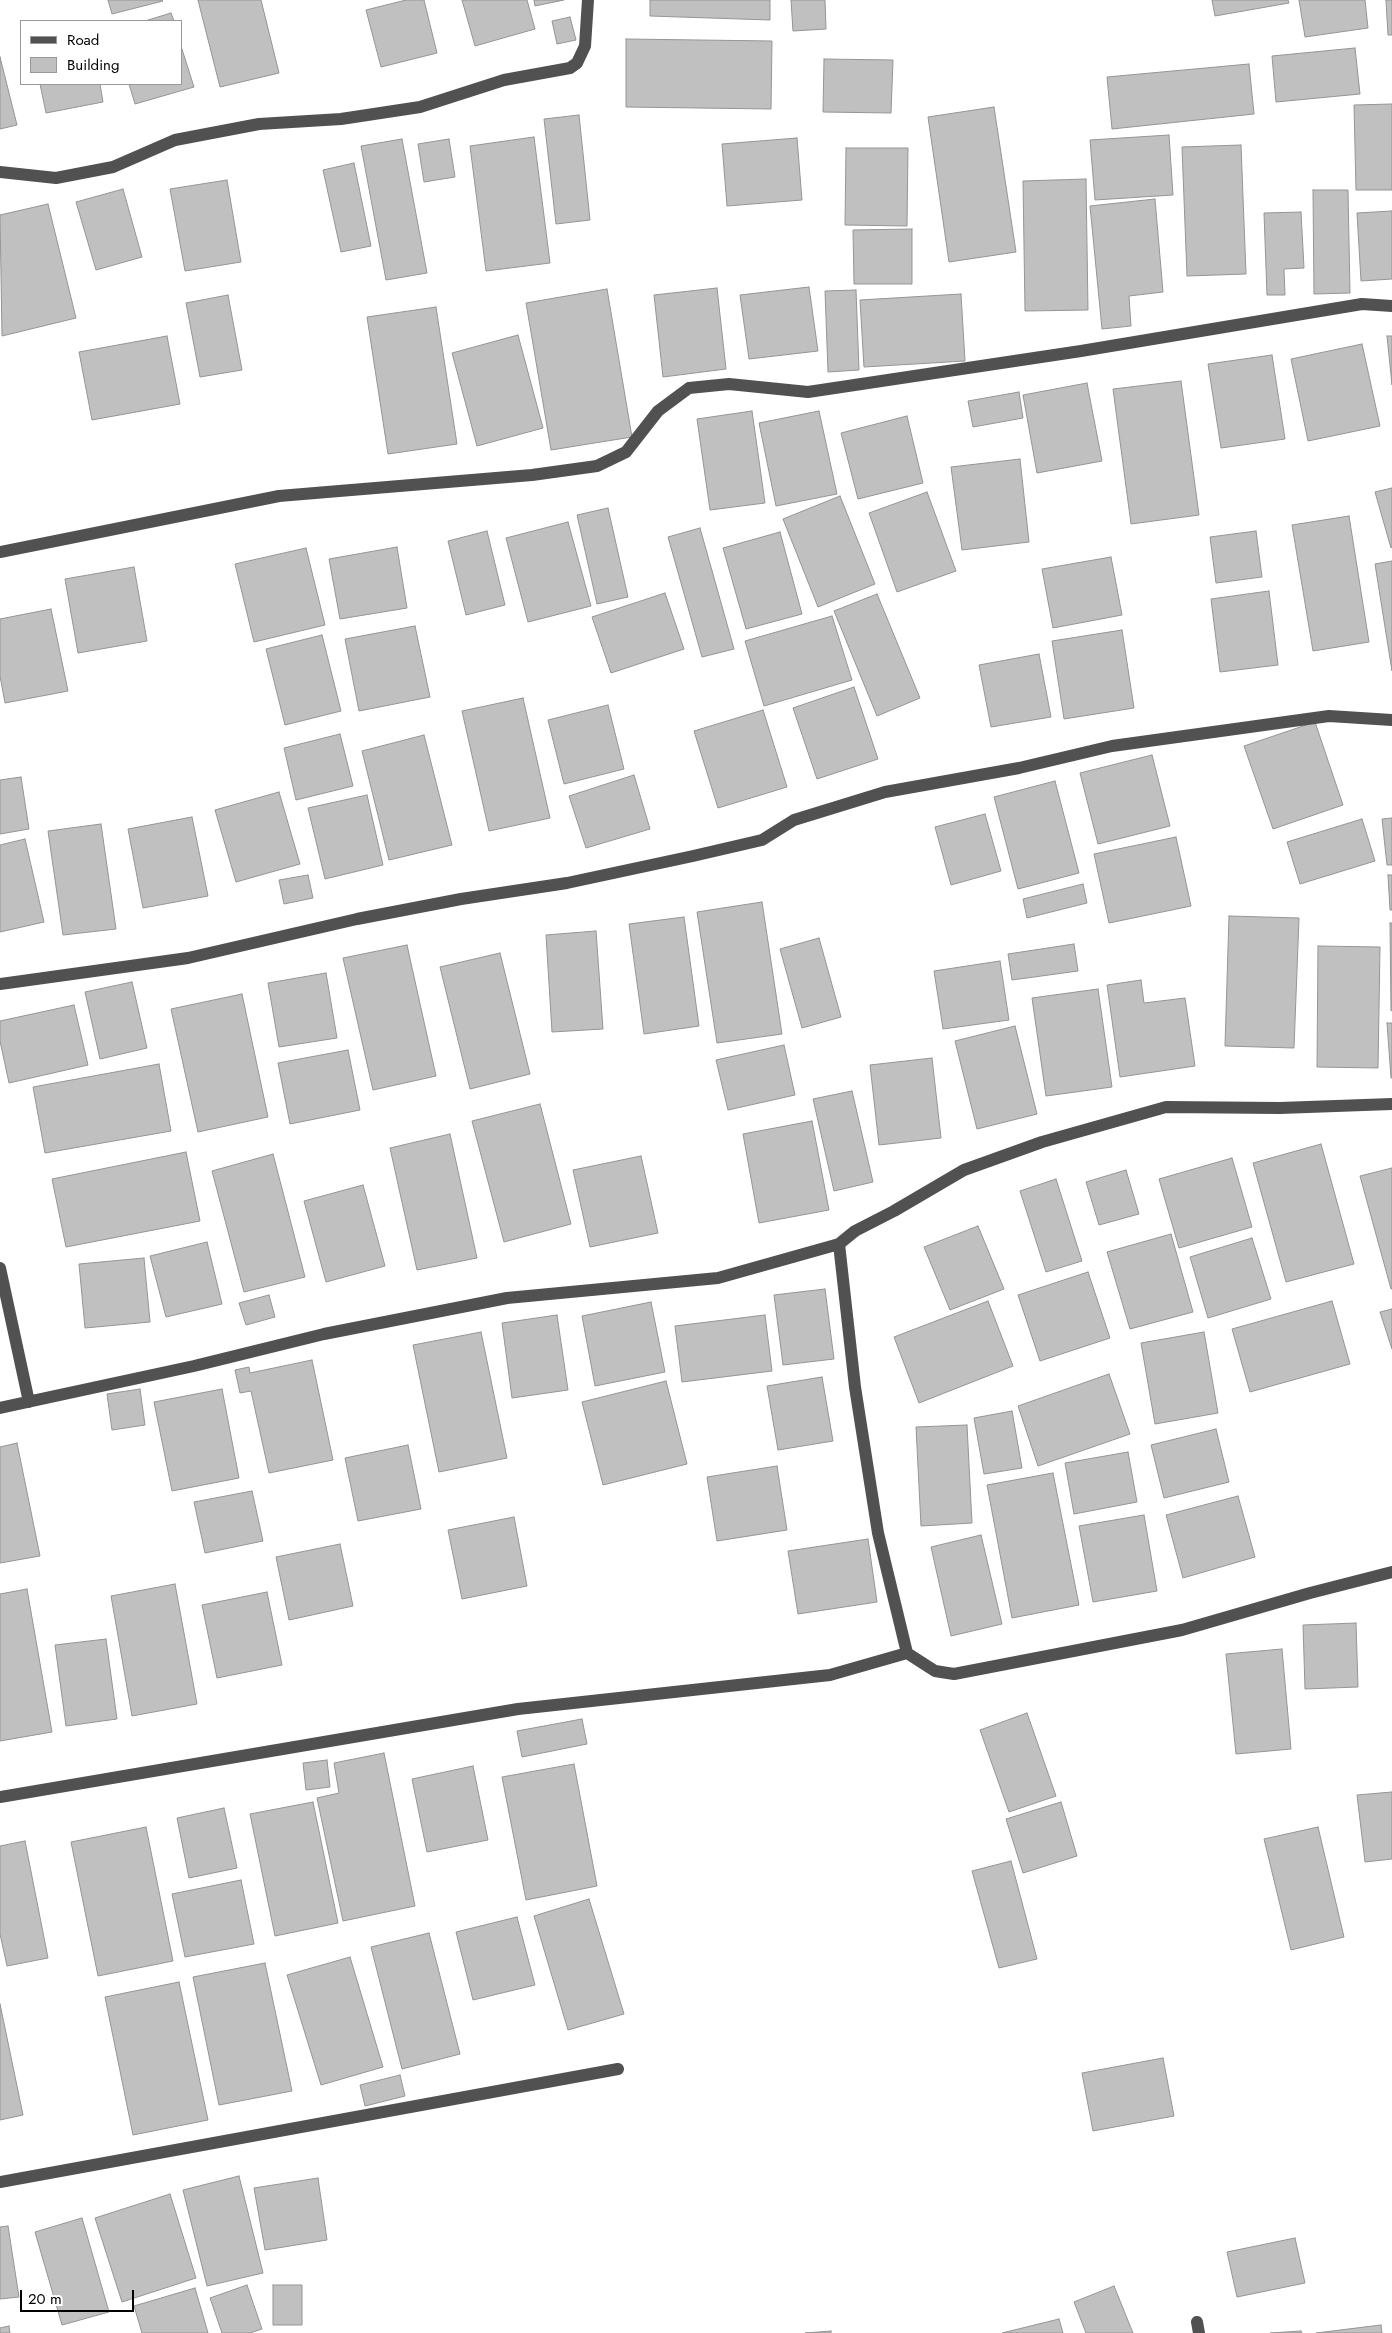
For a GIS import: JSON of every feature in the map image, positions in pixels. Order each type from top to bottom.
[{"type":"street","points":[[0,172],[56,178],[114,167],[175,140],[259,124],[341,119],[420,107],[504,80],[570,68],[577,63],[586,46],[588,0]]},
{"type":"street","points":[[0,552],[279,496],[532,475],[597,466],[626,452],[658,411],[689,388],[729,384],[808,392],[1082,350],[1362,304],[1392,306]]},
{"type":"street","points":[[0,984],[188,958],[357,919],[461,899],[567,883],[762,840],[794,820],[885,792],[1019,768],[1112,746],[1329,716],[1392,720]]},
{"type":"street","points":[[0,1408],[194,1366],[324,1334],[508,1298],[718,1278],[839,1244],[855,1231],[894,1211],[964,1170],[1042,1142],[1166,1107],[1280,1108],[1392,1104]]},
{"type":"street","points":[[839,1244],[855,1387],[878,1533],[907,1653],[935,1671],[954,1674],[1182,1630],[1310,1593],[1392,1572]]},
{"type":"street","points":[[0,1268],[29,1402]]},
{"type":"street","points":[[0,1797],[518,1709],[830,1675],[907,1653]]},
{"type":"street","points":[[0,2182],[618,2069]]},
{"type":"building","points":[[108,0],[162,0],[163,1],[112,14]]},
{"type":"building","points":[[198,0],[261,0],[279,73],[220,87]]},
{"type":"building","points":[[406,0],[424,0],[437,53],[381,67],[366,10]]},
{"type":"building","points":[[462,0],[527,0],[535,29],[475,46]]},
{"type":"building","points":[[534,0],[564,0],[535,6]]},
{"type":"building","points":[[650,0],[770,0],[770,20],[650,16]]},
{"type":"building","points":[[791,0],[825,0],[826,29],[793,31]]},
{"type":"building","points":[[1212,0],[1288,0],[1289,3],[1215,16]]},
{"type":"building","points":[[1299,0],[1365,0],[1368,28],[1305,37]]},
{"type":"building","points":[[1386,0],[1392,0],[1392,35],[1388,35]]},
{"type":"building","points":[[171,13],[174,20],[148,20]]},
{"type":"building","points":[[570,17],[576,40],[557,44],[552,21]]},
{"type":"building","points":[[626,39],[772,41],[771,109],[626,107]]},
{"type":"building","points":[[1355,48],[1360,94],[1276,102],[1272,56]]},
{"type":"building","points":[[182,49],[194,87],[135,104],[129,85],[182,85]]},
{"type":"building","points":[[0,57],[17,125],[0,129]]},
{"type":"building","points":[[824,59],[893,60],[891,113],[823,112]]},
{"type":"building","points":[[1249,64],[1254,114],[1112,129],[1107,77]]},
{"type":"building","points":[[40,85],[100,85],[103,102],[46,113]]},
{"type":"building","points":[[1392,104],[1392,190],[1356,190],[1354,105]]},
{"type":"building","points":[[994,107],[1016,252],[949,262],[928,117]]},
{"type":"building","points":[[579,115],[590,220],[556,224],[544,119]]},
{"type":"building","points":[[1169,135],[1173,195],[1095,200],[1090,140]]},
{"type":"building","points":[[534,137],[550,263],[486,271],[470,146]]},
{"type":"building","points":[[797,138],[802,200],[727,206],[722,144]]},
{"type":"building","points":[[402,139],[427,273],[386,280],[361,146]]},
{"type":"building","points":[[449,139],[455,177],[424,182],[418,144]]},
{"type":"building","points":[[1241,145],[1246,274],[1187,276],[1182,147]]},
{"type":"building","points":[[846,148],[908,148],[907,226],[845,225]]},
{"type":"building","points":[[354,163],[371,246],[341,252],[323,170]]},
{"type":"building","points":[[1086,179],[1088,310],[1025,311],[1023,181]]},
{"type":"building","points":[[227,180],[241,262],[185,271],[170,189]]},
{"type":"building","points":[[123,189],[142,257],[96,270],[76,202]]},
{"type":"building","points":[[1313,190],[1348,190],[1350,293],[1314,294]]},
{"type":"building","points":[[1155,199],[1163,292],[1129,296],[1131,326],[1102,329],[1090,206]]},
{"type":"building","points":[[48,204],[76,318],[2,336],[0,215]]},
{"type":"building","points":[[1392,211],[1392,279],[1361,281],[1357,213]]},
{"type":"building","points":[[1301,212],[1304,268],[1284,269],[1285,295],[1267,295],[1264,213]]},
{"type":"building","points":[[912,229],[912,284],[854,284],[853,230]]},
{"type":"building","points":[[809,287],[818,351],[749,359],[740,295]]},
{"type":"building","points":[[717,288],[726,369],[663,377],[654,295]]},
{"type":"building","points":[[607,289],[632,437],[551,450],[526,303]]},
{"type":"building","points":[[856,290],[859,370],[828,372],[825,291]]},
{"type":"building","points":[[961,294],[965,361],[864,367],[860,300]]},
{"type":"building","points":[[228,295],[242,370],[200,377],[186,303]]},
{"type":"building","points":[[436,307],[457,444],[388,454],[367,317]]},
{"type":"building","points":[[518,335],[543,428],[477,446],[452,353]]},
{"type":"building","points":[[167,336],[180,404],[92,420],[79,352]]},
{"type":"building","points":[[1387,336],[1392,336],[1392,385]]},
{"type":"building","points":[[1362,344],[1380,426],[1308,441],[1291,359]]},
{"type":"building","points":[[1272,355],[1285,439],[1221,448],[1208,364]]},
{"type":"building","points":[[1181,381],[1199,515],[1131,524],[1113,389]]},
{"type":"building","points":[[1087,383],[1102,461],[1037,473],[1023,395]]},
{"type":"building","points":[[1019,392],[1023,418],[973,427],[968,401]]},
{"type":"building","points":[[752,411],[765,503],[710,510],[697,419]]},
{"type":"building","points":[[819,411],[837,494],[776,506],[759,423]]},
{"type":"building","points":[[907,416],[923,483],[858,499],[841,433]]},
{"type":"building","points":[[1020,459],[1029,542],[962,550],[951,467]]},
{"type":"building","points":[[1392,488],[1392,547],[1391,548],[1375,492]]},
{"type":"building","points":[[927,492],[956,571],[897,592],[869,513]]},
{"type":"building","points":[[840,496],[875,584],[818,607],[783,519]]},
{"type":"building","points":[[608,508],[628,597],[597,604],[577,515]]},
{"type":"building","points":[[1349,516],[1369,642],[1313,651],[1292,525]]},
{"type":"building","points":[[568,522],[591,606],[528,622],[506,538]]},
{"type":"building","points":[[700,528],[734,649],[702,657],[668,537]]},
{"type":"building","points":[[487,531],[505,605],[466,615],[448,541]]},
{"type":"building","points":[[1256,531],[1262,577],[1216,583],[1210,537]]},
{"type":"building","points":[[780,532],[802,614],[746,629],[723,548]]},
{"type":"building","points":[[397,547],[407,608],[340,619],[329,559]]},
{"type":"building","points":[[306,548],[325,625],[254,642],[235,564]]},
{"type":"building","points":[[1111,557],[1122,615],[1053,628],[1042,569]]},
{"type":"building","points":[[1392,561],[1392,671],[1375,564]]},
{"type":"building","points":[[134,567],[147,641],[78,653],[65,579]]},
{"type":"building","points":[[1269,591],[1278,665],[1220,672],[1211,599]]},
{"type":"building","points":[[665,593],[684,649],[611,673],[592,617]]},
{"type":"building","points":[[877,594],[920,698],[877,716],[834,611]]},
{"type":"building","points":[[51,609],[68,691],[5,703],[0,676],[0,619]]},
{"type":"building","points":[[832,616],[852,680],[764,706],[745,641]]},
{"type":"building","points":[[415,626],[430,697],[359,711],[345,639]]},
{"type":"building","points":[[1122,630],[1134,708],[1064,719],[1052,641]]},
{"type":"building","points":[[322,635],[341,711],[285,725],[266,649]]},
{"type":"building","points":[[1039,654],[1051,717],[991,727],[979,665]]},
{"type":"building","points":[[854,687],[878,759],[817,779],[793,708]]},
{"type":"building","points":[[523,698],[550,818],[489,831],[462,711]]},
{"type":"building","points":[[608,705],[624,769],[564,784],[548,720]]},
{"type":"building","points":[[763,710],[787,787],[718,808],[694,731]]},
{"type":"building","points":[[1315,722],[1343,805],[1273,829],[1244,746]]},
{"type":"building","points":[[340,734],[353,786],[296,800],[284,748]]},
{"type":"building","points":[[424,735],[452,845],[389,860],[362,751]]},
{"type":"building","points":[[1152,755],[1170,826],[1098,844],[1080,773]]},
{"type":"building","points":[[634,775],[650,829],[586,848],[569,796]]},
{"type":"building","points":[[21,777],[29,829],[0,834],[0,780]]},
{"type":"building","points":[[1055,781],[1079,873],[1018,889],[994,797]]},
{"type":"building","points":[[279,792],[300,864],[236,882],[215,810]]},
{"type":"building","points":[[367,795],[383,865],[325,879],[308,808]]},
{"type":"building","points":[[985,814],[1001,871],[951,885],[935,827]]},
{"type":"building","points":[[192,817],[208,896],[143,908],[128,829]]},
{"type":"building","points":[[1392,818],[1392,865],[1387,865],[1382,819]]},
{"type":"building","points":[[1362,819],[1375,861],[1300,884],[1287,842]]},
{"type":"building","points":[[101,824],[116,929],[63,935],[48,831]]},
{"type":"building","points":[[1176,837],[1191,906],[1109,923],[1094,854]]},
{"type":"building","points":[[25,839],[44,922],[0,932],[0,845]]},
{"type":"building","points":[[308,875],[313,898],[284,904],[279,880]]},
{"type":"building","points":[[1388,875],[1392,875],[1392,910],[1390,910]]},
{"type":"building","points":[[1083,884],[1087,903],[1027,918],[1023,899]]},
{"type":"building","points":[[762,902],[782,1034],[717,1043],[697,912]]},
{"type":"building","points":[[1229,916],[1299,918],[1294,1048],[1225,1046]]},
{"type":"building","points":[[684,917],[699,1026],[644,1034],[629,924]]},
{"type":"building","points":[[1390,923],[1392,923],[1391,1011]]},
{"type":"building","points":[[596,931],[603,1029],[552,1032],[546,935]]},
{"type":"building","points":[[819,938],[841,1017],[802,1028],[780,949]]},
{"type":"building","points":[[1074,944],[1078,971],[1012,980],[1008,954]]},
{"type":"building","points":[[407,945],[436,1076],[373,1090],[343,958]]},
{"type":"building","points":[[1318,946],[1380,947],[1378,1068],[1317,1067]]},
{"type":"building","points":[[500,953],[530,1074],[470,1089],[440,967]]},
{"type":"building","points":[[1000,961],[1009,1020],[943,1029],[934,971]]},
{"type":"building","points":[[326,973],[337,1038],[279,1047],[268,983]]},
{"type":"building","points":[[1141,980],[1144,1003],[1185,998],[1195,1066],[1120,1077],[1107,985]]},
{"type":"building","points":[[132,982],[147,1048],[100,1059],[85,992]]},
{"type":"building","points":[[1098,989],[1112,1087],[1046,1096],[1032,998]]},
{"type":"building","points":[[242,994],[268,1117],[198,1132],[171,1009]]},
{"type":"building","points":[[74,1005],[88,1065],[9,1083],[0,1041],[0,1021]]},
{"type":"building","points":[[1387,1023],[1392,1023],[1392,1078],[1391,1078]]},
{"type":"building","points":[[1015,1026],[1037,1114],[977,1129],[955,1041]]},
{"type":"building","points":[[784,1045],[795,1095],[728,1110],[716,1060]]},
{"type":"building","points":[[348,1050],[360,1110],[290,1124],[278,1063]]},
{"type":"building","points":[[932,1058],[941,1138],[879,1145],[870,1065]]},
{"type":"building","points":[[159,1064],[171,1131],[45,1153],[33,1087]]},
{"type":"building","points":[[852,1091],[873,1182],[834,1191],[813,1099]]},
{"type":"building","points":[[540,1104],[571,1224],[504,1242],[472,1121]]},
{"type":"building","points":[[812,1121],[829,1210],[759,1223],[743,1134]]},
{"type":"building","points":[[450,1134],[477,1258],[417,1270],[390,1148]]},
{"type":"building","points":[[1321,1144],[1354,1264],[1286,1282],[1253,1163]]},
{"type":"building","points":[[186,1152],[200,1221],[66,1247],[52,1179]]},
{"type":"building","points":[[273,1154],[305,1277],[244,1292],[212,1171]]},
{"type":"building","points":[[641,1156],[658,1233],[590,1247],[573,1170]]},
{"type":"building","points":[[1232,1158],[1252,1227],[1179,1248],[1159,1179]]},
{"type":"building","points":[[1392,1168],[1392,1289],[1391,1289],[1360,1176]]},
{"type":"building","points":[[1126,1170],[1139,1214],[1099,1225],[1086,1182]]},
{"type":"building","points":[[1056,1179],[1082,1261],[1046,1272],[1020,1191]]},
{"type":"building","points":[[363,1185],[385,1266],[326,1282],[304,1201]]},
{"type":"building","points":[[978,1226],[1004,1289],[950,1310],[924,1247]]},
{"type":"building","points":[[1171,1234],[1193,1312],[1130,1329],[1107,1252]]},
{"type":"building","points":[[1252,1238],[1271,1299],[1208,1318],[1190,1257]]},
{"type":"building","points":[[207,1242],[222,1304],[166,1317],[150,1256]]},
{"type":"building","points":[[144,1258],[150,1322],[85,1328],[79,1264]]},
{"type":"building","points":[[1088,1272],[1110,1338],[1040,1361],[1018,1295]]},
{"type":"building","points":[[825,1289],[834,1359],[783,1365],[774,1295]]},
{"type":"building","points":[[269,1295],[275,1317],[246,1325],[239,1303]]},
{"type":"building","points":[[988,1301],[1013,1366],[919,1403],[894,1337]]},
{"type":"building","points":[[1332,1301],[1350,1364],[1250,1392],[1232,1329]]},
{"type":"building","points":[[651,1302],[665,1372],[595,1386],[582,1316]]},
{"type":"building","points":[[1392,1309],[1392,1349],[1380,1312]]},
{"type":"building","points":[[557,1315],[568,1390],[512,1398],[502,1323]]},
{"type":"building","points":[[765,1315],[772,1371],[682,1382],[675,1326]]},
{"type":"building","points":[[481,1332],[507,1458],[439,1472],[413,1345]]},
{"type":"building","points":[[1204,1332],[1218,1413],[1155,1424],[1141,1343]]},
{"type":"building","points":[[312,1360],[333,1460],[269,1473],[251,1391],[240,1393],[235,1370],[249,1367],[250,1373]]},
{"type":"building","points":[[1109,1374],[1130,1434],[1038,1466],[1018,1406]]},
{"type":"building","points":[[822,1377],[833,1441],[778,1450],[767,1386]]},
{"type":"building","points":[[666,1381],[687,1464],[603,1485],[582,1402]]},
{"type":"building","points":[[140,1389],[145,1425],[112,1430],[107,1394]]},
{"type":"building","points":[[222,1389],[239,1478],[172,1491],[154,1402]]},
{"type":"building","points":[[1012,1411],[1022,1468],[984,1474],[974,1418]]},
{"type":"building","points":[[967,1425],[972,1523],[921,1526],[916,1427]]},
{"type":"building","points":[[1216,1429],[1229,1482],[1164,1498],[1151,1445]]},
{"type":"building","points":[[17,1443],[40,1556],[0,1563],[0,1447]]},
{"type":"building","points":[[408,1445],[421,1509],[358,1521],[345,1458]]},
{"type":"building","points":[[1128,1452],[1137,1502],[1074,1514],[1065,1463]]},
{"type":"building","points":[[777,1466],[787,1530],[717,1541],[707,1477]]},
{"type":"building","points":[[1053,1473],[1079,1605],[1012,1618],[987,1485]]},
{"type":"building","points":[[252,1491],[263,1541],[205,1553],[194,1502]]},
{"type":"building","points":[[1238,1496],[1255,1557],[1183,1578],[1166,1515]]},
{"type":"building","points":[[1144,1515],[1157,1591],[1093,1602],[1079,1526]]},
{"type":"building","points":[[514,1517],[527,1586],[462,1599],[448,1530]]},
{"type":"building","points":[[981,1535],[1002,1624],[951,1636],[931,1547]]},
{"type":"building","points":[[868,1539],[877,1602],[798,1614],[788,1551]]},
{"type":"building","points":[[340,1544],[353,1606],[289,1620],[276,1557]]},
{"type":"building","points":[[175,1584],[197,1704],[132,1716],[111,1596]]},
{"type":"building","points":[[27,1589],[52,1732],[0,1741],[0,1594]]},
{"type":"building","points":[[267,1592],[282,1665],[217,1678],[202,1605]]},
{"type":"building","points":[[1356,1623],[1358,1687],[1305,1689],[1303,1625]]},
{"type":"building","points":[[106,1639],[117,1719],[66,1726],[55,1645]]},
{"type":"building","points":[[1282,1649],[1291,1749],[1236,1754],[1226,1654]]},
{"type":"building","points":[[1027,1713],[1056,1796],[1009,1812],[980,1730]]},
{"type":"building","points":[[582,1719],[587,1744],[522,1757],[517,1731]]},
{"type":"building","points":[[384,1753],[415,1906],[343,1921],[317,1798],[339,1793],[334,1763]]},
{"type":"building","points":[[327,1760],[330,1787],[306,1790],[303,1763]]},
{"type":"building","points":[[574,1764],[597,1886],[526,1900],[502,1777]]},
{"type":"building","points":[[473,1766],[488,1840],[427,1852],[412,1779]]},
{"type":"building","points":[[1392,1792],[1392,1859],[1365,1862],[1357,1795]]},
{"type":"building","points":[[313,1802],[338,1923],[275,1936],[250,1814]]},
{"type":"building","points":[[1061,1802],[1077,1856],[1023,1873],[1006,1819]]},
{"type":"building","points":[[224,1808],[237,1868],[189,1878],[177,1818]]},
{"type":"building","points":[[146,1827],[173,1961],[98,1976],[71,1842]]},
{"type":"building","points":[[1318,1827],[1344,1937],[1291,1950],[1264,1839]]},
{"type":"building","points":[[25,1841],[48,1958],[7,1966],[0,1934],[0,1846]]},
{"type":"building","points":[[1011,1861],[1037,1959],[999,1968],[972,1871]]},
{"type":"building","points":[[241,1880],[254,1944],[185,1957],[172,1894]]},
{"type":"building","points":[[589,1899],[624,2014],[568,2030],[534,1916]]},
{"type":"building","points":[[517,1917],[535,1985],[473,2000],[456,1932]]},
{"type":"building","points":[[429,1933],[460,2054],[402,2069],[371,1947]]},
{"type":"building","points":[[350,1957],[383,2067],[321,2085],[287,1975]]},
{"type":"building","points":[[265,1963],[292,2091],[219,2105],[193,1977]]},
{"type":"building","points":[[179,1982],[208,2120],[133,2135],[105,1997]]},
{"type":"building","points":[[0,2004],[23,2115],[0,2120]]},
{"type":"building","points":[[1163,2058],[1174,2116],[1093,2131],[1082,2073]]},
{"type":"building","points":[[400,2075],[405,2096],[365,2106],[360,2085]]},
{"type":"building","points":[[239,2176],[263,2273],[207,2286],[183,2190]]},
{"type":"building","points":[[318,2178],[327,2240],[265,2250],[254,2188]]},
{"type":"building","points":[[170,2194],[196,2278],[122,2302],[95,2218]]},
{"type":"building","points":[[82,2218],[109,2312],[62,2325],[35,2232]]},
{"type":"building","points":[[8,2226],[19,2297],[0,2299],[0,2227]]},
{"type":"building","points":[[1295,2238],[1305,2283],[1237,2297],[1227,2252]]},
{"type":"building","points":[[247,2285],[262,2329],[250,2333],[222,2333],[210,2298]]},
{"type":"building","points":[[273,2285],[302,2285],[302,2325],[273,2325]]},
{"type":"building","points":[[1114,2286],[1133,2333],[1086,2333],[1074,2302]]},
{"type":"building","points":[[195,2288],[208,2333],[142,2333],[134,2306]]},
{"type":"building","points":[[1059,2319],[1063,2333],[1002,2333]]},
{"type":"building","points":[[1381,2325],[1382,2333],[1316,2333]]},
{"type":"building","points":[[9,2326],[10,2333],[0,2333],[0,2328]]},
{"type":"building","points":[[831,2331],[831,2333],[805,2333]]},
{"type":"building","points":[[1301,2331],[1302,2333],[1270,2333]]}]
